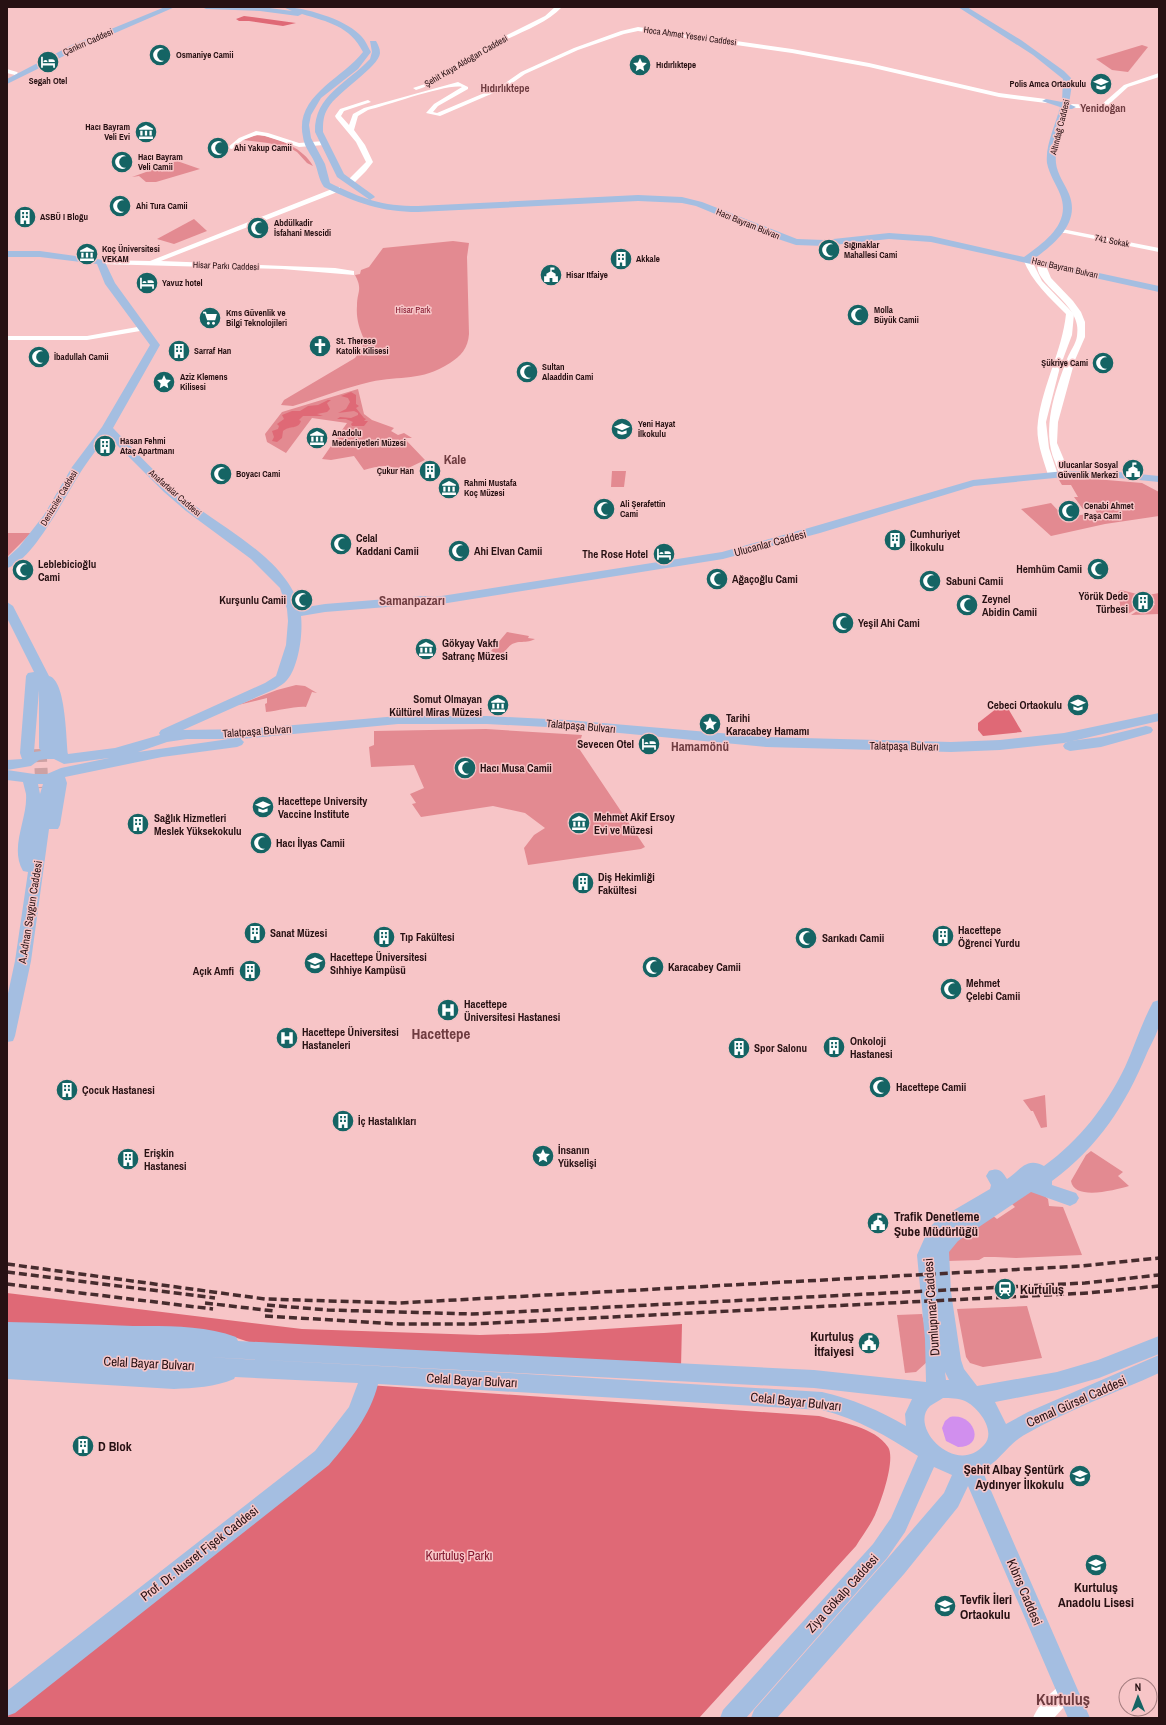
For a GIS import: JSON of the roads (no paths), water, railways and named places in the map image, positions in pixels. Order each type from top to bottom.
[{"type":"main road","name":"Çankırı Caddesi","points":[[7,78],[98,34],[162,9],[171,7]]},
{"type":"main road","points":[[162,9],[181,7]]},
{"type":"main road","points":[[206,7],[286,12],[328,20]]},
{"type":"main road","points":[[226,8],[250,7]]},
{"type":"main road","points":[[288,7],[328,20],[354,32],[363,41],[367,52],[356,66],[310,104],[305,121],[308,139],[321,165],[324,181],[340,175]]},
{"type":"main road","name":"Hacı Bayram Bulvarı","points":[[311,7],[362,30],[376,47],[376,56],[372,62],[328,102],[321,113],[319,132],[340,175],[362,193],[375,200],[407,204],[631,190],[672,191],[706,200],[777,229],[800,236],[823,238],[886,231],[934,234],[1159,289]]},
{"type":"main road","name":"Altındağ Caddesi","points":[[962,7],[1037,55],[1065,75],[1069,86],[1069,106],[1058,155],[1060,168],[1072,191],[1075,203],[1072,220],[1043,260]]},
{"type":"main road","name":"Altındağ Caddesi","points":[[967,7],[1029,45],[1070,74],[1075,84],[1052,161],[1053,169],[1065,194],[1068,206],[1067,216],[1054,236],[1030,257]]},
{"type":"main road","name":"Çankırı Caddesi","points":[[7,82],[75,47],[162,9]]},
{"type":"main road","name":"Hoca Ahmet Yesevi Caddesi","points":[[1046,101],[1069,106]]},
{"type":"main road","name":"Hacı Bayram Bulvarı","points":[[324,181],[327,185],[364,203],[397,209],[638,198],[682,200],[699,204],[769,233],[796,242],[824,243],[889,236],[909,237],[931,239],[1030,257]]},
{"type":"main road","points":[[337,189],[347,186],[350,182]]},
{"type":"main road","points":[[7,254],[29,257]]},
{"type":"main road","points":[[7,258],[42,257],[101,262],[107,278],[155,345],[107,428]]},
{"type":"main road","name":"Hacı Bayram Bulvarı","points":[[1043,260],[1159,283]]},
{"type":"main road","name":"Denizciler Caddesi","points":[[7,564],[23,550],[38,532],[78,467],[107,428]]},
{"type":"main road","name":"Anafartalar Caddesi","points":[[107,428],[189,507],[266,566],[287,589],[295,619],[287,667],[282,678],[270,686],[218,708]]},
{"type":"main road","points":[[99,437],[116,438]]},
{"type":"main road","name":"Ulucanlar Caddesi","points":[[295,619],[422,605],[435,601],[668,566],[723,555],[816,530],[967,484],[1059,474],[1102,474],[1159,479]]},
{"type":"main road","name":"Ulucanlar Caddesi","points":[[1102,474],[1159,483]]},
{"type":"main road","points":[[1144,481],[1159,490]]},
{"type":"main road","points":[[7,606],[38,675],[43,748]]},
{"type":"main road","points":[[7,622],[38,675],[50,684],[56,698],[62,758]]},
{"type":"main road","points":[[32,867],[25,845],[33,795],[28,769],[27,753],[38,675]]},
{"type":"main road","points":[[186,734],[201,720],[218,708]]},
{"type":"main road","points":[[218,708],[215,715],[215,723],[219,730],[227,735]]},
{"type":"main road","points":[[159,747],[188,722],[218,708]]},
{"type":"main road","name":"Talatpaşa Bulvarı","points":[[7,765],[28,769],[43,781],[52,781],[159,747],[186,734],[249,734],[373,722],[461,719],[567,724],[766,742],[958,747],[1000,745],[1064,738],[1159,717]]},
{"type":"main road","name":"Talatpaşa Bulvarı","points":[[7,775],[28,769],[46,754],[62,758],[115,753],[136,748],[398,726],[459,725],[566,730],[766,749],[849,753],[976,753],[1101,742],[1159,727]]},
{"type":"main road","name":"A.Adnan Saygun Caddesi","points":[[7,1036],[23,961],[36,826],[52,781],[65,766],[62,758]]},
{"type":"main road","name":"A.Adnan Saygun Caddesi","points":[[7,998],[32,867]]},
{"type":"main road","name":"Dumlupınar Caddesi","points":[[935,1392],[935,1339],[926,1265],[928,1248],[935,1234],[996,1184],[1036,1179],[1065,1161],[1071,1153],[1094,1132],[1113,1105],[1132,1067],[1159,1006]]},
{"type":"main road","points":[[972,1394],[950,1389],[935,1392],[920,1402],[915,1417],[917,1434],[928,1451],[946,1463],[967,1466],[986,1458],[996,1445],[997,1430],[993,1415],[987,1406],[972,1394],[959,1378],[951,1355],[940,1266],[940,1252],[947,1240],[952,1235],[1036,1179]]},
{"type":"main road","points":[[7,1331],[184,1336],[227,1342],[246,1360],[195,1379],[174,1380],[7,1370]]},
{"type":"main road","name":"Celal Bayar Bulvarı","points":[[7,1342],[510,1382],[822,1401],[861,1411],[880,1420],[928,1451]]},
{"type":"main road","name":"Cemal Gürsel Caddesi","points":[[972,1394],[1058,1381],[1099,1369],[1159,1344]]},
{"type":"main road","name":"Celal Bayar Bulvarı","points":[[7,1356],[196,1357]]},
{"type":"main road","name":"Celal Bayar Bulvarı","points":[[246,1360],[814,1379],[935,1392]]},
{"type":"main road","name":"Cemal Gürsel Caddesi","points":[[996,1445],[1017,1428],[1035,1419],[1159,1364]]},
{"type":"main road","name":"Prof. Dr. Nusret Fişek Caddesi","points":[[7,1705],[322,1458],[350,1425],[366,1395],[368,1383]]},
{"type":"main road","name":"Ziya Gökalp Caddesi","points":[[731,1718],[880,1552],[898,1525],[928,1451]]},
{"type":"main road","name":"Ziya Gökalp Caddesi","points":[[762,1718],[896,1566],[950,1500],[967,1466]]},
{"type":"main road","name":"Kıbrıs Caddesi","points":[[967,1466],[1079,1718]]},
{"type":"street","name":"Şehit Kaya Aldoğan Caddesi","points":[[368,166],[370,162],[366,149],[351,130],[340,122],[338,116],[342,110],[427,85],[493,44],[547,17],[559,7]]},
{"type":"street","name":"Hoca Ahmet Yesevi Caddesi","points":[[351,130],[355,116],[366,109],[440,88],[458,84],[464,86],[466,88],[436,105],[428,113],[438,115],[503,87],[523,73],[576,49],[623,32],[638,29],[792,51],[868,65],[999,95],[1046,101]]},
{"type":"street","points":[[7,71],[15,73]]},
{"type":"street","points":[[1069,106],[1102,108],[1126,86],[1159,75]]},
{"type":"street","points":[[230,148],[241,139],[256,133],[266,134],[296,144],[310,145],[324,143]]},
{"type":"street","points":[[340,175],[368,166]]},
{"type":"street","points":[[350,182],[368,166]]},
{"type":"street","points":[[149,263],[164,254],[295,200],[313,191],[324,181]]},
{"type":"street","points":[[149,263],[337,189]]},
{"type":"street","name":"741 Sokak","points":[[1065,231],[1159,250]]},
{"type":"street","points":[[1030,257],[1030,268],[1038,281],[1070,314],[1068,335],[1056,367],[1043,416],[1044,448],[1059,474]]},
{"type":"street","points":[[1043,260],[1045,276],[1080,315],[1082,334],[1072,358],[1053,423],[1053,443],[1059,474]]},
{"type":"street","name":"Hisar Parkı Caddesi","points":[[101,262],[327,269],[351,273]]},
{"type":"street","points":[[7,338],[87,338],[142,328]]},
{"type":"street","points":[[1042,1718],[1067,1691]]},
{"type":"tunnel","points":[[40,749],[42,788]]},
{"type":"railway","points":[[7,1264],[265,1299],[399,1303],[1081,1266],[1159,1258]]},
{"type":"railway","points":[[7,1272],[215,1298]]},
{"type":"railway","points":[[267,1305],[328,1310],[472,1314],[1085,1283],[1159,1275]]},
{"type":"railway","points":[[7,1284],[213,1309]]},
{"type":"railway","points":[[265,1316],[399,1324],[473,1324],[1088,1293],[1159,1286]]},
{"type":"railway","points":[[205,1303],[274,1311]]},
{"type":"place","name":"Osmaniye Camii","points":[[160,55]]},
{"type":"place","name":"Segah Otel","points":[[48,62]]},
{"type":"place","name":"Hıdırlıktepe","points":[[640,65]]},
{"type":"place","name":"Polis Amca Ortaokulu","points":[[1101,84]]},
{"type":"place","name":"Hacı Bayram Veli Evi","points":[[146,132]]},
{"type":"place","name":"Ahi Yakup Camii","points":[[218,148]]},
{"type":"place","name":"Hacı Bayram Veli Camii","points":[[122,162]]},
{"type":"place","name":"Ahi Tura Camii","points":[[120,206]]},
{"type":"place","name":"ASBÜ I Bloğu","points":[[25,217]]},
{"type":"place","name":"Abdülkadir İsfahani Mescidi","points":[[258,228]]},
{"type":"place","name":"Sığınaklar Mahallesi Cami","points":[[829,250]]},
{"type":"place","name":"Koç Üniversitesi VEKAM","points":[[87,254]]},
{"type":"place","name":"Akkale","points":[[621,259]]},
{"type":"place","name":"Hisar Itfaiye","points":[[551,275]]},
{"type":"place","name":"Yavuz hotel","points":[[147,283]]},
{"type":"place","name":"Molla Büyük Camii","points":[[858,315]]},
{"type":"place","name":"Kms Güvenlik ve Bilgi Teknolojileri","points":[[210,318]]},
{"type":"place","name":"St. Therese Katolik Kilisesi","points":[[320,346]]},
{"type":"place","name":"Sarraf Han","points":[[179,351]]},
{"type":"place","name":"İbadullah Camii","points":[[39,357]]},
{"type":"place","name":"Şükriye Cami","points":[[1103,363]]},
{"type":"place","name":"Sultan Alaaddin Cami","points":[[527,372]]},
{"type":"place","name":"Aziz Klemens Kilisesi","points":[[164,382]]},
{"type":"place","name":"Yeni Hayat İlkokulu","points":[[622,429]]},
{"type":"place","name":"Anadolu Medeniyetleri Müzesi","points":[[317,438]]},
{"type":"place","name":"Hasan Fehmi Ataç Apartmanı","points":[[105,446]]},
{"type":"place","name":"Ulucanlar Sosyal Güvenlik Merkezi","points":[[1133,470]]},
{"type":"place","name":"Çukur Han","points":[[430,471]]},
{"type":"place","name":"Boyacı Cami","points":[[221,474]]},
{"type":"place","name":"Rahmi Mustafa Koç Müzesi","points":[[449,488]]},
{"type":"place","name":"Ali Şerafettin Cami","points":[[604,509]]},
{"type":"place","name":"Cenabi Ahmet Paşa Cami","points":[[1069,511]]},
{"type":"place","name":"Cumhuriyet İlkokulu","points":[[895,540]]},
{"type":"place","name":"Celal Kaddani Camii","points":[[341,544]]},
{"type":"place","name":"Ahi Elvan Camii","points":[[459,551]]},
{"type":"place","name":"The Rose Hotel","points":[[664,554]]},
{"type":"place","name":"Hemhüm Camii","points":[[1098,569]]},
{"type":"place","name":"Leblebicioğlu Cami","points":[[23,570]]},
{"type":"place","name":"Ağaçoğlu Cami","points":[[717,579]]},
{"type":"place","name":"Sabuni Camii","points":[[930,581]]},
{"type":"place","name":"Kurşunlu Camii","points":[[302,600]]},
{"type":"place","name":"Yörük Dede Türbesi","points":[[1143,602]]},
{"type":"place","name":"Zeynel Abidin Camii","points":[[967,605]]},
{"type":"place","name":"Yeşil Ahi Cami","points":[[843,623]]},
{"type":"place","name":"Gökyay Vakfı Satranç Müzesi","points":[[426,649]]},
{"type":"place","name":"Somut Olmayan Kültürel Miras Müzesi","points":[[498,705]]},
{"type":"place","name":"Cebeci Ortaokulu","points":[[1078,705]]},
{"type":"place","name":"Tarihi Karacabey Hamamı","points":[[710,724]]},
{"type":"place","name":"Sevecen Otel","points":[[649,744]]},
{"type":"place","name":"Hacı Musa Camii","points":[[465,768]]},
{"type":"place","name":"Hacettepe University Vaccine Institute","points":[[263,807]]},
{"type":"place","name":"Mehmet Akif Ersoy Evi ve Müzesi","points":[[579,823]]},
{"type":"place","name":"Sağlık Hizmetleri Meslek Yüksekokulu","points":[[138,824]]},
{"type":"place","name":"Hacı İlyas Camii","points":[[261,843]]},
{"type":"place","name":"Diş Hekimliği Fakültesi","points":[[583,883]]},
{"type":"place","name":"Sanat Müzesi","points":[[255,933]]},
{"type":"place","name":"Hacettepe Öğrenci Yurdu","points":[[943,936]]},
{"type":"place","name":"Tıp Fakültesi","points":[[384,937]]},
{"type":"place","name":"Sarıkadı Camii","points":[[806,938]]},
{"type":"place","name":"Hacettepe Üniversitesi Sıhhiye Kampüsü","points":[[315,963]]},
{"type":"place","name":"Karacabey Camii","points":[[653,967]]},
{"type":"place","name":"Açık Amfi","points":[[250,971]]},
{"type":"place","name":"Mehmet Çelebi Camii","points":[[951,989]]},
{"type":"place","name":"Hacettepe Üniversitesi Hastanesi","points":[[448,1010]]},
{"type":"place","name":"Hacettepe Üniversitesi Hastaneleri","points":[[287,1038]]},
{"type":"place","name":"Onkoloji Hastanesi","points":[[834,1047]]},
{"type":"place","name":"Spor Salonu","points":[[739,1048]]},
{"type":"place","name":"Hacettepe Camii","points":[[880,1087]]},
{"type":"place","name":"Çocuk Hastanesi","points":[[67,1090]]},
{"type":"place","name":"İç Hastalıkları","points":[[343,1121]]},
{"type":"place","name":"İnsanın Yükselişi","points":[[543,1156]]},
{"type":"place","name":"Erişkin Hastanesi","points":[[128,1159]]},
{"type":"place","name":"Trafik Denetleme Şube Müdürlüğü","points":[[878,1223]]},
{"type":"place","name":"Kurtuluş","points":[[1005,1289]]},
{"type":"place","name":"Kurtuluş İtfaiyesi","points":[[869,1343]]},
{"type":"place","name":"D Blok","points":[[83,1446]]},
{"type":"place","name":"Şehit Albay Şentürk Aydınyer İlkokulu","points":[[1080,1476]]},
{"type":"place","name":"Kurtuluş Anadolu Lisesi","points":[[1096,1565]]},
{"type":"place","name":"Tevfik İleri Ortaokulu","points":[[945,1606]]},
{"type":"district","name":"Hıdırlıktepe","points":[[505,88]]},
{"type":"district","name":"Yenidoğan","points":[[1103,108]]},
{"type":"district","name":"Kale","points":[[455,459]]},
{"type":"district","name":"Samanpazarı","points":[[412,600]]},
{"type":"district","name":"Hamamönü","points":[[700,746]]},
{"type":"district","name":"Hacettepe","points":[[441,1034]]},
{"type":"district","name":"Kurtuluş","points":[[1063,1699]]},
{"type":"park label","name":"Hisar Park","points":[[413,310]]},
{"type":"park label","name":"Kurtuluş Parkı","points":[[459,1555]]}]
